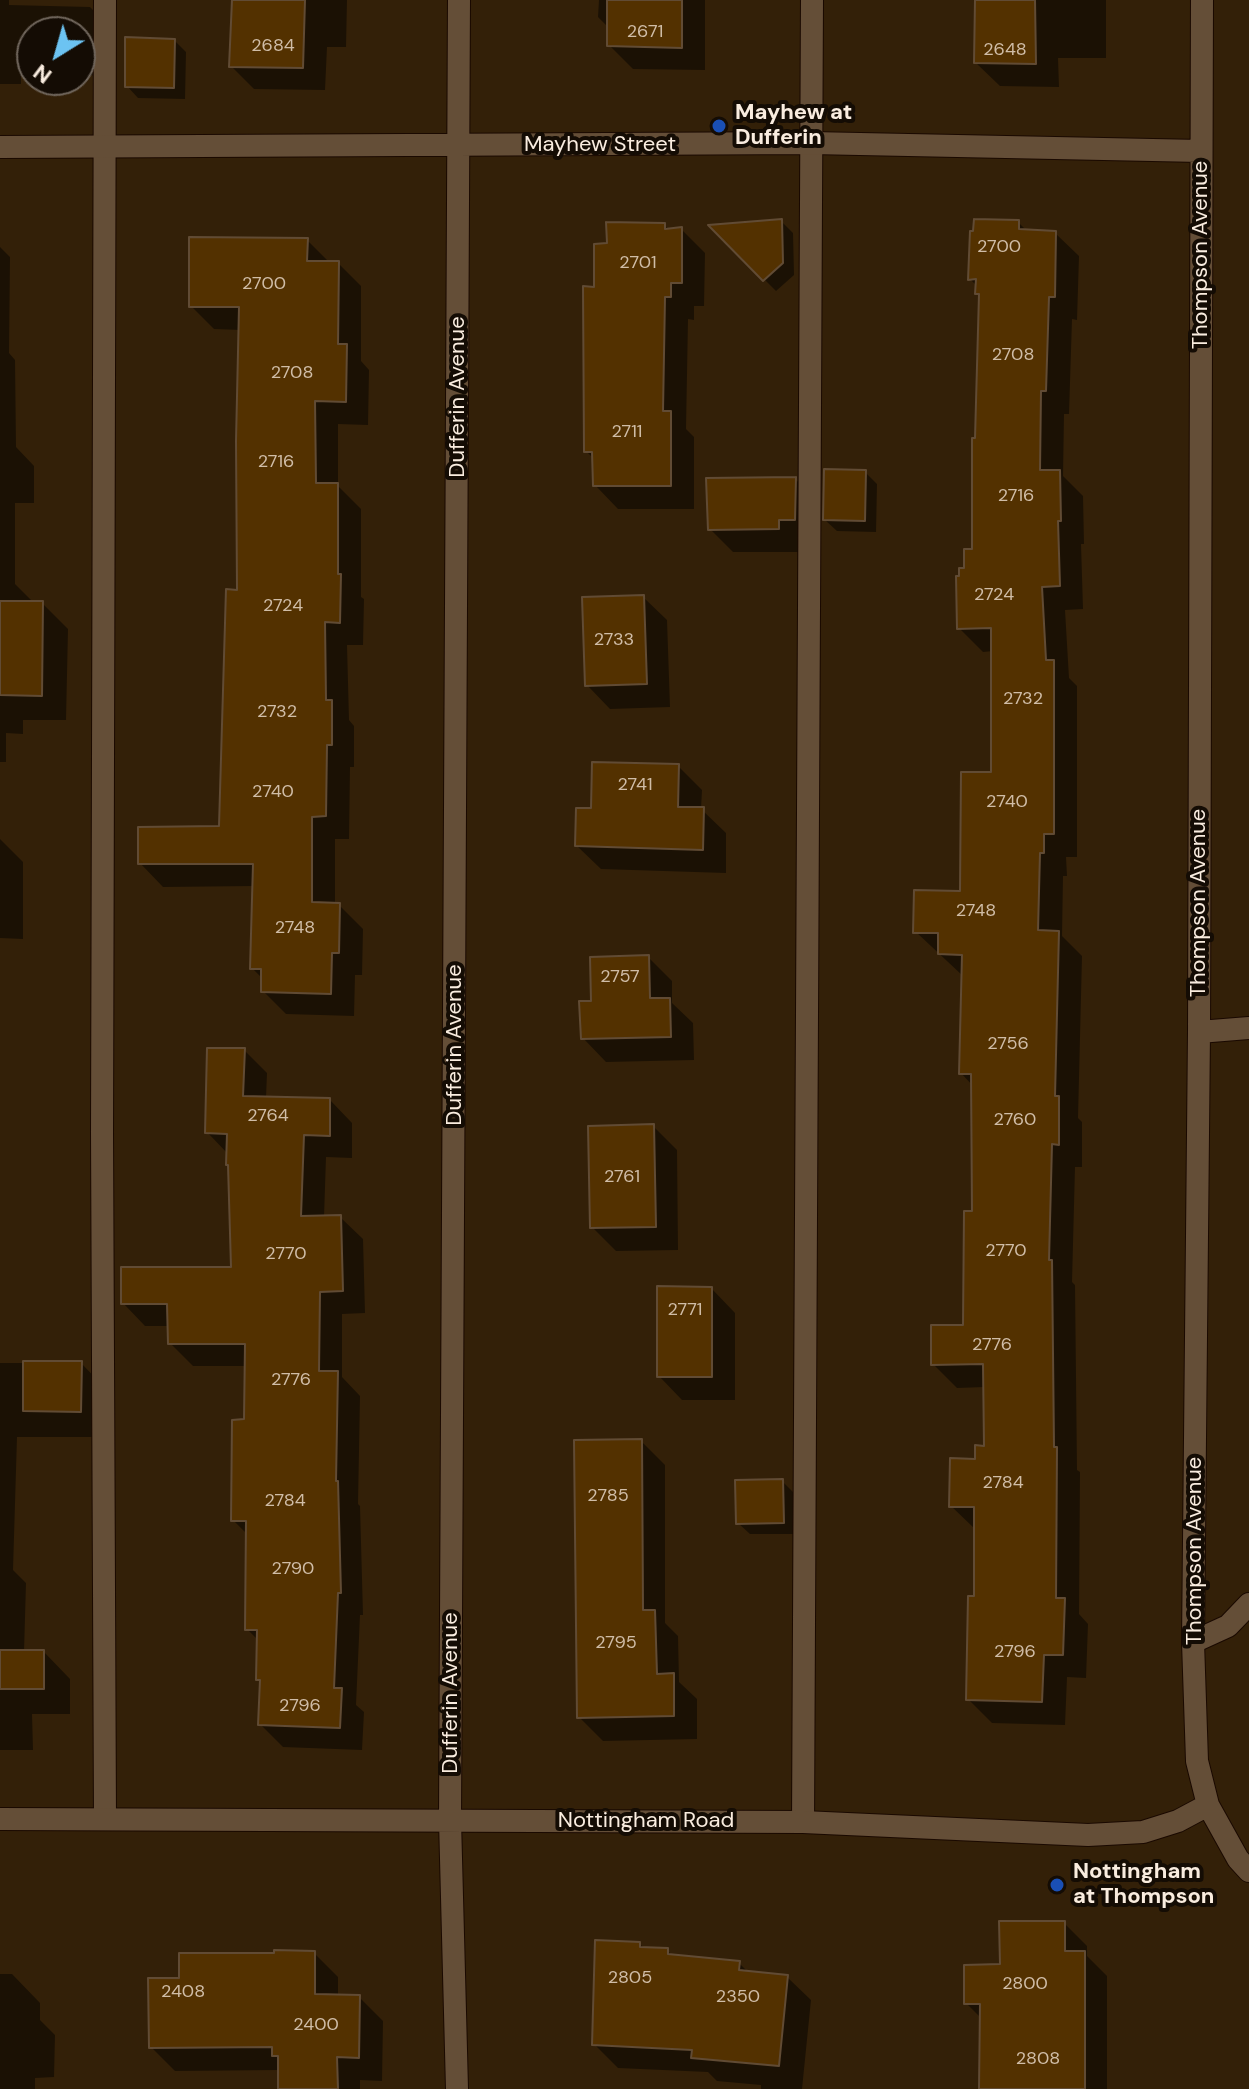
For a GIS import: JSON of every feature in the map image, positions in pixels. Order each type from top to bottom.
[{"type":"street","points":[[105,0],[102,1131],[105,1819]]},
{"type":"street","name":"Dufferin Avenue","points":[[457,2089],[450,1820],[459,0]]},
{"type":"street","points":[[803,1822],[812,0]]},
{"type":"street","name":"Thompson Avenue","points":[[1202,0],[1199,1032],[1193,1642],[1197,1761],[1208,1805]]},
{"type":"street","name":"Mayhew Street","points":[[0,147],[811,143],[1201,151]]},
{"type":"street","points":[[1199,1032],[1249,1028]]},
{"type":"street","points":[[1193,1642],[1228,1626],[1249,1604]]},
{"type":"street","points":[[1208,1805],[1238,1859],[1249,1871]]},
{"type":"street","name":"Nottingham Road","points":[[0,1819],[803,1822],[1102,1834],[1143,1832],[1178,1821],[1208,1805]]},
{"type":"building","points":[[232,0],[305,0],[303,68],[229,67]]},
{"type":"building","points":[[607,0],[682,0],[682,48],[607,46]]},
{"type":"building","points":[[975,0],[1035,0],[1036,64],[974,63]]},
{"type":"building","points":[[125,37],[175,39],[174,88],[125,87]]},
{"type":"building","points":[[782,219],[783,263],[763,281],[708,225]]},
{"type":"building","points":[[974,219],[1019,220],[1019,229],[1056,231],[1055,297],[1049,297],[1046,391],[1041,391],[1040,470],[1060,470],[1060,586],[1042,587],[1046,660],[1054,660],[1054,834],[1044,834],[1044,853],[1040,853],[1038,930],[1059,931],[1055,1096],[1059,1096],[1059,1145],[1052,1144],[1049,1260],[1052,1260],[1054,1447],[1057,1447],[1056,1598],[1065,1598],[1063,1655],[1044,1655],[1042,1702],[966,1700],[968,1596],[974,1596],[974,1507],[949,1507],[950,1458],[975,1459],[975,1445],[984,1446],[983,1364],[931,1365],[931,1325],[963,1325],[964,1211],[972,1211],[971,1074],[959,1074],[962,955],[938,954],[938,933],[913,933],[914,890],[960,891],[961,772],[991,772],[991,628],[957,629],[956,576],[959,576],[959,568],[964,568],[964,549],[972,549],[972,438],[975,438],[979,294],[975,294],[976,279],[968,280],[970,231],[973,231]]},
{"type":"building","points":[[606,222],[665,223],[665,229],[682,227],[682,283],[671,283],[671,297],[665,297],[663,411],[671,411],[671,486],[593,486],[592,452],[584,452],[583,286],[594,287],[594,244],[607,243]]},
{"type":"building","points":[[189,237],[308,238],[307,261],[339,261],[338,344],[347,344],[346,402],[315,401],[316,483],[338,483],[338,574],[341,574],[340,623],[325,622],[326,700],[332,700],[332,745],[327,745],[326,816],[312,817],[312,902],[340,903],[339,953],[332,953],[331,994],[261,992],[261,969],[250,969],[253,864],[138,864],[138,827],[219,826],[226,589],[237,590],[239,307],[189,307]]},
{"type":"building","points":[[824,469],[866,470],[865,521],[823,520]]},
{"type":"building","points":[[796,477],[795,520],[779,520],[779,529],[708,530],[706,478]]},
{"type":"building","points":[[644,595],[647,684],[585,686],[582,597]]},
{"type":"building","points":[[0,601],[43,601],[42,696],[0,695]]},
{"type":"building","points":[[592,762],[679,764],[678,807],[704,807],[703,850],[575,846],[576,808],[591,808]]},
{"type":"building","points":[[649,955],[650,998],[670,998],[671,1037],[581,1039],[579,1001],[591,1001],[590,957]]},
{"type":"building","points":[[207,1048],[245,1048],[243,1096],[330,1098],[330,1136],[304,1135],[301,1216],[341,1215],[343,1291],[320,1292],[319,1371],[338,1371],[336,1481],[341,1593],[338,1593],[334,1688],[342,1688],[340,1728],[258,1725],[260,1680],[256,1680],[257,1630],[245,1630],[246,1521],[231,1521],[232,1420],[244,1419],[245,1344],[168,1344],[167,1304],[121,1304],[121,1267],[231,1267],[227,1134],[205,1133]]},
{"type":"building","points":[[654,1124],[656,1227],[590,1228],[588,1126]]},
{"type":"building","points":[[657,1286],[712,1287],[712,1377],[657,1377]]},
{"type":"building","points":[[23,1361],[82,1361],[81,1412],[23,1411]]},
{"type":"building","points":[[642,1439],[643,1610],[655,1610],[657,1674],[674,1673],[674,1716],[577,1718],[574,1440]]},
{"type":"building","points":[[783,1479],[784,1523],[736,1524],[735,1480]]},
{"type":"building","points":[[0,1650],[44,1650],[44,1689],[0,1689]]},
{"type":"building","points":[[999,1921],[1065,1921],[1065,1951],[1085,1951],[1085,2089],[979,2089],[980,2004],[964,2004],[964,1965],[1000,1964]]},
{"type":"building","points":[[595,1940],[640,1942],[640,1947],[668,1948],[668,1954],[740,1961],[739,1970],[788,1975],[779,2066],[691,2058],[692,2050],[592,2045]]},
{"type":"building","points":[[274,1950],[315,1951],[315,1994],[360,1995],[359,2058],[337,2057],[338,2089],[278,2089],[278,2056],[272,2056],[272,2047],[149,2048],[148,1978],[179,1978],[179,1953],[274,1953]]},
{"type":"place","name":"Mayhew at Dufferin","points":[[719,126]]},
{"type":"place","name":"Nottingham at Thompson","points":[[1057,1885]]}]
